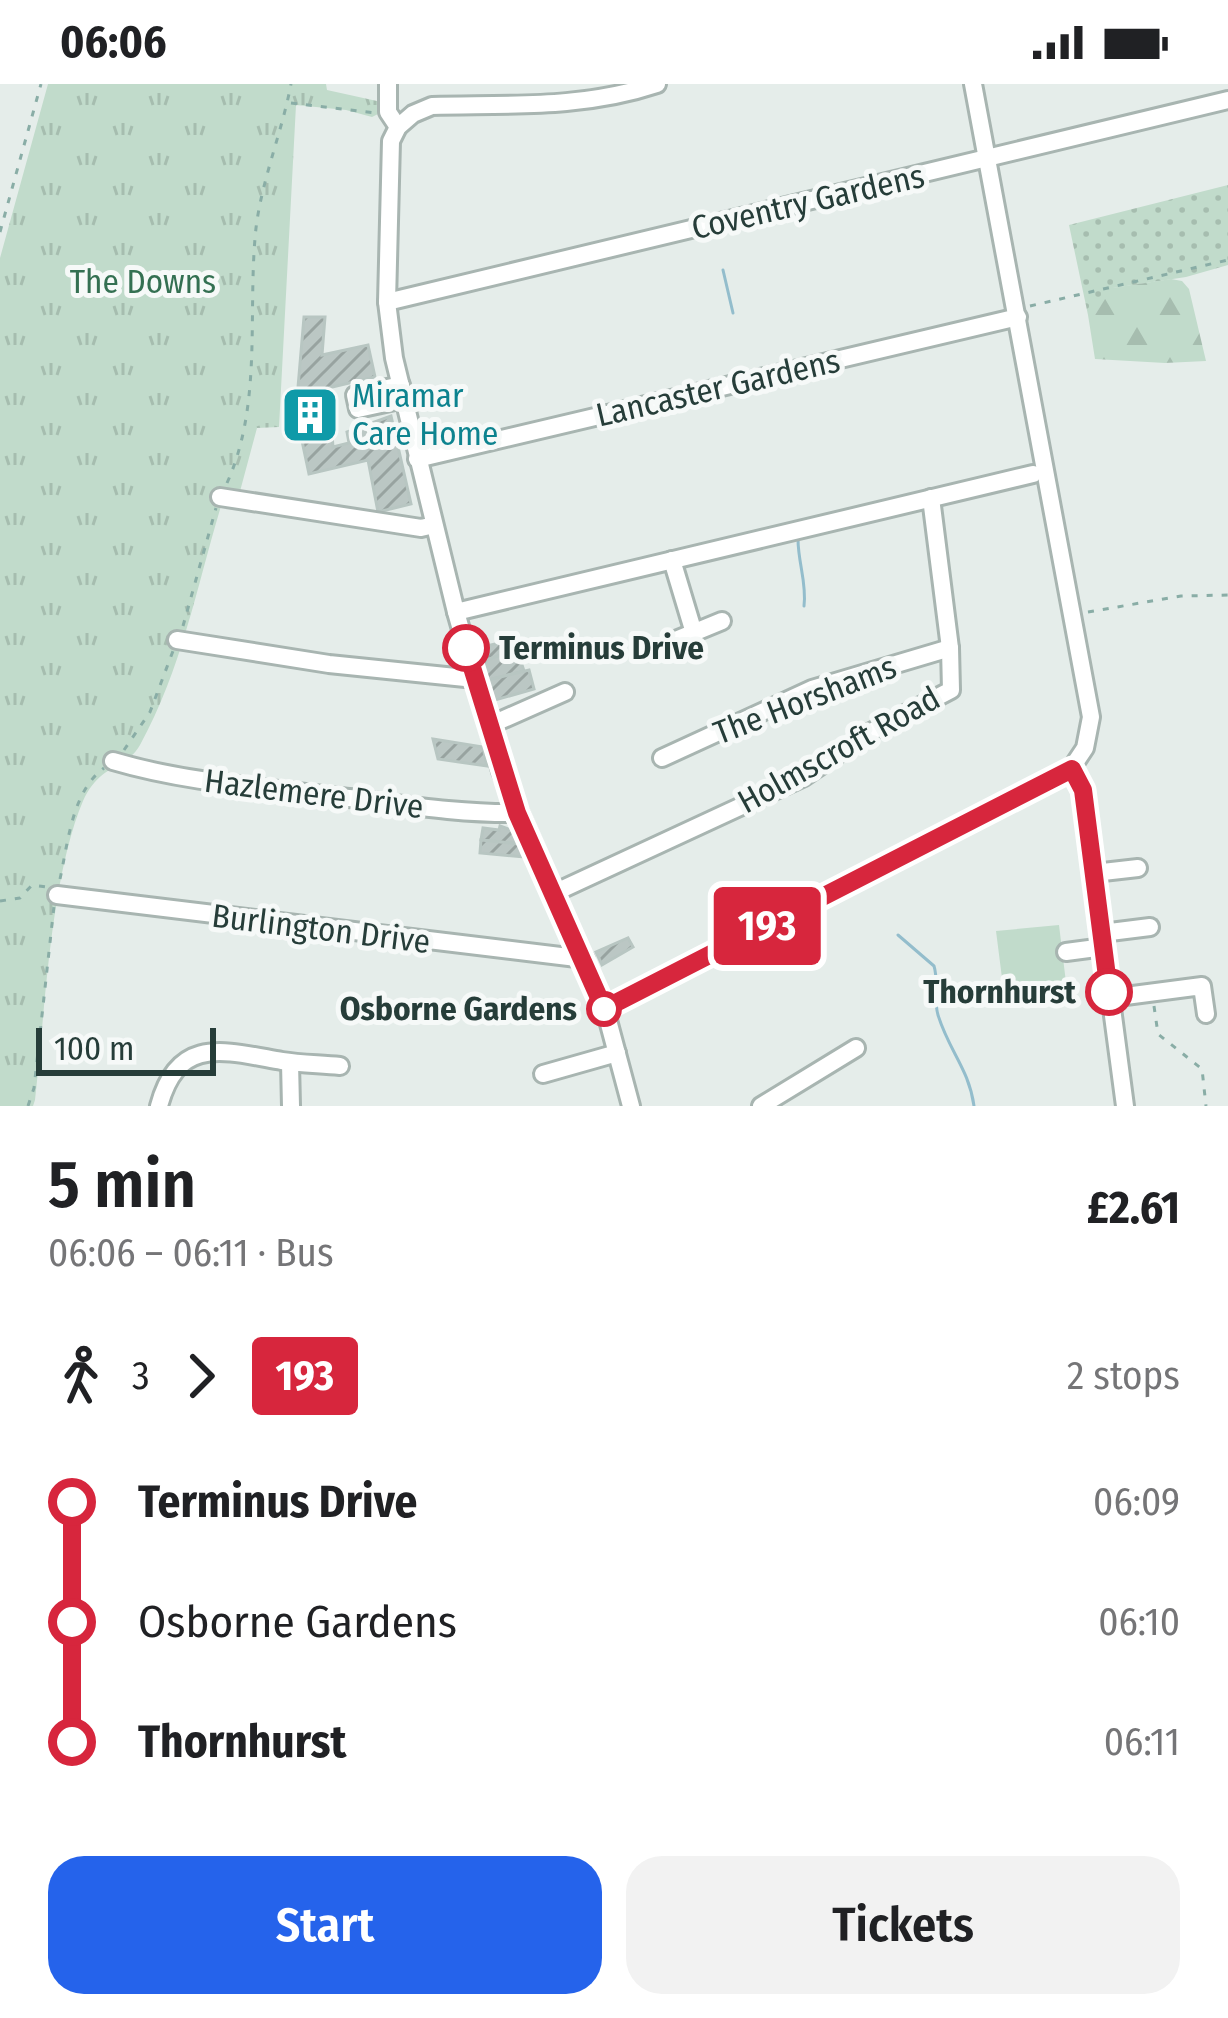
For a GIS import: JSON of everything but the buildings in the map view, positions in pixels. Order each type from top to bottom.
[{"type":"street","points":[[388,84],[387,302],[417,459],[488,726],[517,813],[604,1009],[631,1106]]},
{"type":"street","points":[[389,119],[431,106],[516,107],[657,84]]},
{"type":"street","points":[[604,1009],[1072,769],[1085,748],[1091,717],[976,85]]},
{"type":"street","name":"Coventry Gardens","points":[[387,302],[1228,100]]},
{"type":"street","name":"Lancaster Gardens","points":[[417,459],[1017,313]]},
{"type":"street","points":[[456,612],[1033,474]]},
{"type":"street","points":[[220,497],[421,528],[434,525]]},
{"type":"street","name":"Holmscroft Road","points":[[554,893],[804,777],[867,734],[951,690],[931,498]]},
{"type":"street","points":[[672,560],[694,633]]},
{"type":"street","points":[[670,642],[722,620]]},
{"type":"street","points":[[177,640],[328,664],[475,679]]},
{"type":"street","name":"The Horshams","points":[[662,758],[812,689],[950,648]]},
{"type":"street","points":[[488,726],[565,692]]},
{"type":"street","name":"Hazlemere Drive","points":[[113,761],[154,773],[263,788],[473,814],[517,813]]},
{"type":"street","points":[[1072,769],[1083,790],[1125,1106]]},
{"type":"street","points":[[1094,873],[1138,868]]},
{"type":"street","name":"Burlington Drive","points":[[57,895],[585,959]]},
{"type":"street","points":[[1066,952],[1150,927]]},
{"type":"street","points":[[1110,998],[1202,986],[1206,1014]]},
{"type":"street","points":[[761,1106],[856,1048]]},
{"type":"street","points":[[159,1106],[164,1086],[182,1060],[206,1050],[340,1066]]},
{"type":"street","points":[[543,1074],[616,1053]]},
{"type":"street","points":[[290,1063],[291,1106]]},
{"type":"path","points":[[0,232],[41,84]]},
{"type":"path","points":[[0,901],[20,898],[32,885],[58,889],[79,802],[95,774],[113,761],[150,712],[191,605],[197,566],[240,450],[253,357],[256,224],[291,84]]},
{"type":"path","points":[[287,103],[389,119]]},
{"type":"path","points":[[1017,313],[1228,260]]},
{"type":"path","points":[[1074,614],[1181,596],[1228,595]]},
{"type":"path","points":[[28,1106],[57,895]]},
{"type":"path","points":[[1152,993],[1158,1034],[1202,1069],[1206,1106]]},
{"type":"green space","name":"The Downs","points":[[48,84],[326,84],[327,90],[386,103],[384,111],[372,117],[296,105],[279,427],[257,428],[239,495],[225,493],[179,653],[140,745],[97,780],[83,801],[56,907],[35,1100],[33,1106],[0,1106],[0,258]]},
{"type":"green space","points":[[1228,185],[1228,265],[1113,288],[1095,315],[1088,315],[1069,225]]},
{"type":"green space","points":[[1171,279],[1189,289],[1206,361],[1095,359],[1088,315],[1095,315],[1112,288]]},
{"type":"green space","points":[[1059,925],[1068,999],[1035,1002],[1021,995],[1015,980],[1002,978],[996,931]]},
{"type":"waterway","points":[[723,270],[733,313]]},
{"type":"waterway","points":[[798,539],[804,606]]},
{"type":"waterway","points":[[898,935],[934,966],[938,1015],[968,1081],[974,1106]]},
{"type":"bus line","name":"193","points":[[466,648],[517,813],[604,1009],[1072,769],[1083,790],[1109,992]]},
{"type":"place","name":"Miramar Care Home","points":[[310,415]]},
{"type":"place","name":"Terminus Drive","points":[[466,648]]},
{"type":"place","name":"Thornhurst","points":[[1109,992]]},
{"type":"place","name":"Osborne Gardens","points":[[604,1009]]}]
